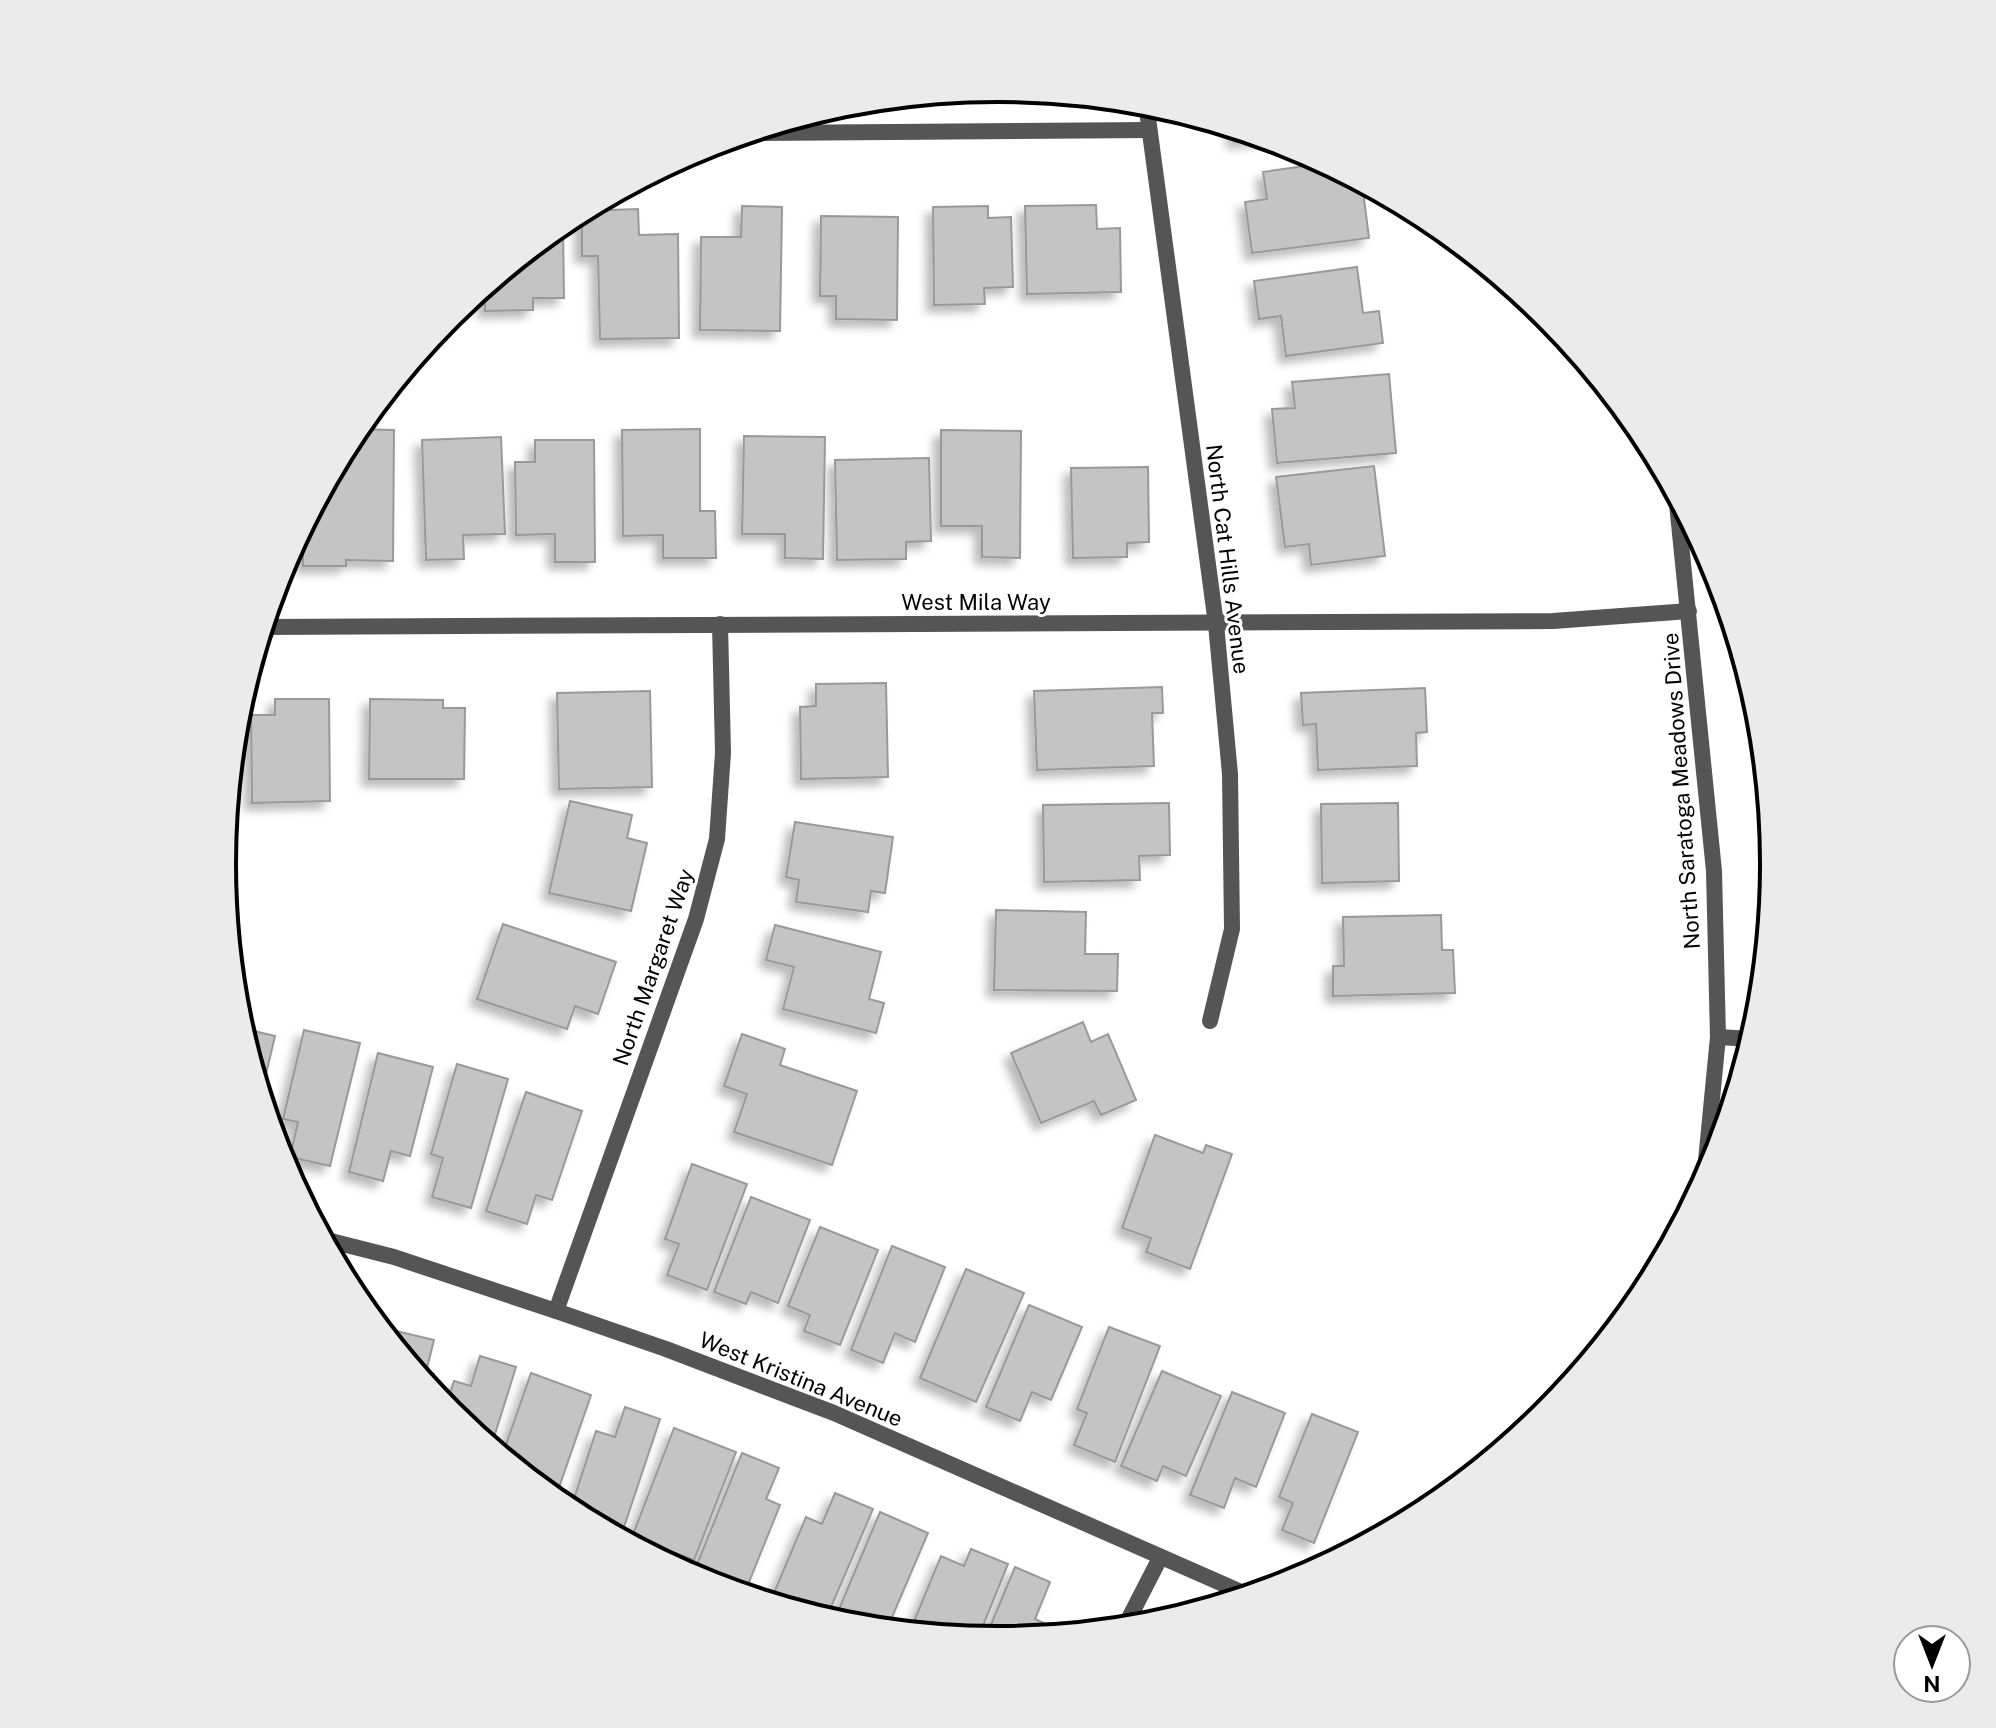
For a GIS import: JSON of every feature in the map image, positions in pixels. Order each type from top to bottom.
[{"type":"street","name":"North Cat Hills Avenue","points":[[1148,117],[1216,624],[1230,774],[1232,929],[1210,1021]]},
{"type":"street","points":[[785,133],[1149,130]]},
{"type":"street","name":"North Saratoga Meadows Drive","points":[[1679,524],[1714,871],[1718,1037],[1708,1140]]},
{"type":"street","name":"West Mila Way","points":[[274,627],[1553,621],[1689,611]]},
{"type":"street","name":"North Margaret Way","points":[[556,1311],[696,919],[717,839],[723,753],[720,624]]},
{"type":"street","points":[[1718,1037],[1739,1038]]},
{"type":"street","name":"West Kristina Avenue","points":[[337,1242],[394,1257],[556,1311],[834,1413],[1233,1589]]},
{"type":"street","points":[[1131,1613],[1160,1558]]},
{"type":"building","points":[[1303,166],[1364,196],[1369,238],[1252,253],[1245,202],[1267,199],[1263,172]]},
{"type":"building","points":[[1096,205],[1097,229],[1120,228],[1121,292],[1027,294],[1025,206]]},
{"type":"building","points":[[742,206],[782,207],[780,331],[700,330],[701,237],[741,237]]},
{"type":"building","points":[[988,206],[988,218],[1011,217],[1013,287],[984,288],[985,304],[934,305],[933,207]]},
{"type":"building","points":[[638,209],[639,235],[678,234],[679,338],[600,339],[598,256],[582,256],[582,226],[607,210]]},
{"type":"building","points":[[821,216],[898,217],[897,320],[836,319],[836,296],[820,296]]},
{"type":"building","points":[[563,238],[564,298],[533,298],[533,310],[485,311],[485,301]]},
{"type":"building","points":[[1357,267],[1363,313],[1379,311],[1383,343],[1286,356],[1281,316],[1259,319],[1254,281]]},
{"type":"building","points":[[1389,374],[1396,453],[1277,463],[1272,409],[1295,408],[1292,382]]},
{"type":"building","points":[[372,429],[394,430],[393,561],[346,560],[346,566],[303,566],[303,553],[315,527],[364,441]]},
{"type":"building","points":[[700,429],[700,511],[715,511],[716,558],[663,558],[663,535],[623,536],[622,430]]},
{"type":"building","points":[[941,430],[1021,431],[1020,558],[982,557],[982,526],[941,526]]},
{"type":"building","points":[[744,436],[825,437],[823,559],[785,558],[785,534],[742,534]]},
{"type":"building","points":[[501,437],[505,534],[463,535],[464,559],[426,560],[422,440]]},
{"type":"building","points":[[535,440],[594,440],[595,562],[555,562],[555,534],[516,535],[515,462],[535,462]]},
{"type":"building","points":[[929,458],[931,541],[906,542],[906,559],[837,560],[835,460]]},
{"type":"building","points":[[1374,466],[1385,556],[1311,565],[1309,544],[1285,547],[1276,477]]},
{"type":"building","points":[[1148,467],[1149,542],[1127,543],[1127,557],[1073,558],[1071,468]]},
{"type":"building","points":[[886,683],[888,777],[801,779],[800,707],[816,706],[816,684]]},
{"type":"building","points":[[1162,687],[1163,713],[1152,713],[1154,766],[1037,770],[1034,691]]},
{"type":"building","points":[[1425,688],[1427,732],[1416,733],[1417,766],[1318,770],[1316,724],[1303,725],[1301,693]]},
{"type":"building","points":[[650,691],[652,787],[559,789],[557,693]]},
{"type":"building","points":[[275,699],[329,699],[330,801],[252,803],[251,715],[275,715]]},
{"type":"building","points":[[370,699],[443,700],[443,708],[465,708],[464,779],[369,779]]},
{"type":"building","points":[[570,801],[632,815],[627,838],[647,843],[631,911],[549,893]]},
{"type":"building","points":[[1169,803],[1170,855],[1139,856],[1140,880],[1044,882],[1043,805]]},
{"type":"building","points":[[1398,803],[1399,881],[1322,883],[1321,804]]},
{"type":"building","points":[[795,822],[893,837],[885,893],[871,891],[868,912],[796,902],[799,880],[786,877]]},
{"type":"building","points":[[996,910],[1086,912],[1085,954],[1118,954],[1117,991],[994,990]]},
{"type":"building","points":[[1441,915],[1442,950],[1453,950],[1455,993],[1333,996],[1333,966],[1344,966],[1343,917]]},
{"type":"building","points":[[503,924],[616,962],[598,1014],[575,1006],[567,1029],[477,999]]},
{"type":"building","points":[[775,925],[881,952],[869,999],[884,1003],[876,1033],[783,1009],[794,967],[766,960]]},
{"type":"building","points":[[1083,1022],[1091,1042],[1108,1034],[1136,1100],[1101,1115],[1094,1101],[1041,1123],[1011,1053]]},
{"type":"building","points":[[304,1030],[360,1043],[330,1166],[295,1158],[292,1150],[298,1122],[283,1119]]},
{"type":"building","points":[[255,1031],[275,1036],[266,1074]]},
{"type":"building","points":[[742,1034],[785,1049],[780,1065],[857,1091],[832,1165],[734,1132],[747,1094],[724,1086]]},
{"type":"building","points":[[378,1053],[433,1067],[410,1156],[391,1151],[383,1181],[349,1172]]},
{"type":"building","points":[[457,1064],[508,1079],[471,1208],[432,1197],[443,1158],[431,1154]]},
{"type":"building","points":[[526,1092],[582,1111],[552,1200],[536,1195],[527,1224],[486,1211]]},
{"type":"building","points":[[1155,1135],[1203,1153],[1206,1145],[1232,1154],[1190,1269],[1146,1252],[1151,1238],[1122,1228]]},
{"type":"building","points":[[692,1164],[747,1184],[707,1290],[667,1275],[679,1244],[665,1239]]},
{"type":"building","points":[[751,1197],[810,1220],[778,1303],[751,1292],[746,1304],[714,1292]]},
{"type":"building","points":[[820,1227],[878,1250],[840,1345],[804,1331],[810,1315],[788,1306]]},
{"type":"building","points":[[892,1246],[945,1267],[915,1342],[895,1333],[883,1363],[851,1350]]},
{"type":"building","points":[[966,1269],[1024,1293],[976,1402],[920,1378]]},
{"type":"building","points":[[1029,1305],[1082,1327],[1051,1400],[1032,1392],[1020,1421],[986,1407]]},
{"type":"building","points":[[1109,1327],[1160,1346],[1115,1462],[1074,1445],[1087,1413],[1077,1409]]},
{"type":"building","points":[[396,1331],[434,1340],[427,1368],[425,1366]]},
{"type":"building","points":[[480,1356],[516,1367],[495,1436],[450,1393],[454,1381],[471,1386]]},
{"type":"building","points":[[1162,1371],[1221,1396],[1186,1476],[1163,1466],[1157,1481],[1121,1466]]},
{"type":"building","points":[[531,1373],[591,1395],[559,1487],[506,1445]]},
{"type":"building","points":[[1232,1392],[1285,1413],[1256,1487],[1235,1478],[1224,1508],[1190,1495]]},
{"type":"building","points":[[625,1407],[660,1419],[624,1528],[574,1498],[596,1431],[615,1437]]},
{"type":"building","points":[[1312,1414],[1358,1432],[1314,1543],[1282,1530],[1293,1503],[1279,1497]]},
{"type":"building","points":[[674,1428],[736,1452],[694,1560],[634,1533]]},
{"type":"building","points":[[742,1453],[779,1468],[766,1499],[780,1505],[748,1584],[697,1564]]},
{"type":"building","points":[[835,1493],[873,1509],[831,1607],[774,1592],[806,1517],[822,1524]]},
{"type":"building","points":[[880,1512],[928,1533],[892,1618],[839,1609]]},
{"type":"building","points":[[971,1549],[1008,1564],[983,1625],[914,1621],[941,1556],[964,1566]]},
{"type":"building","points":[[1015,1567],[1050,1582],[1035,1619],[1046,1624],[991,1626]]}]
